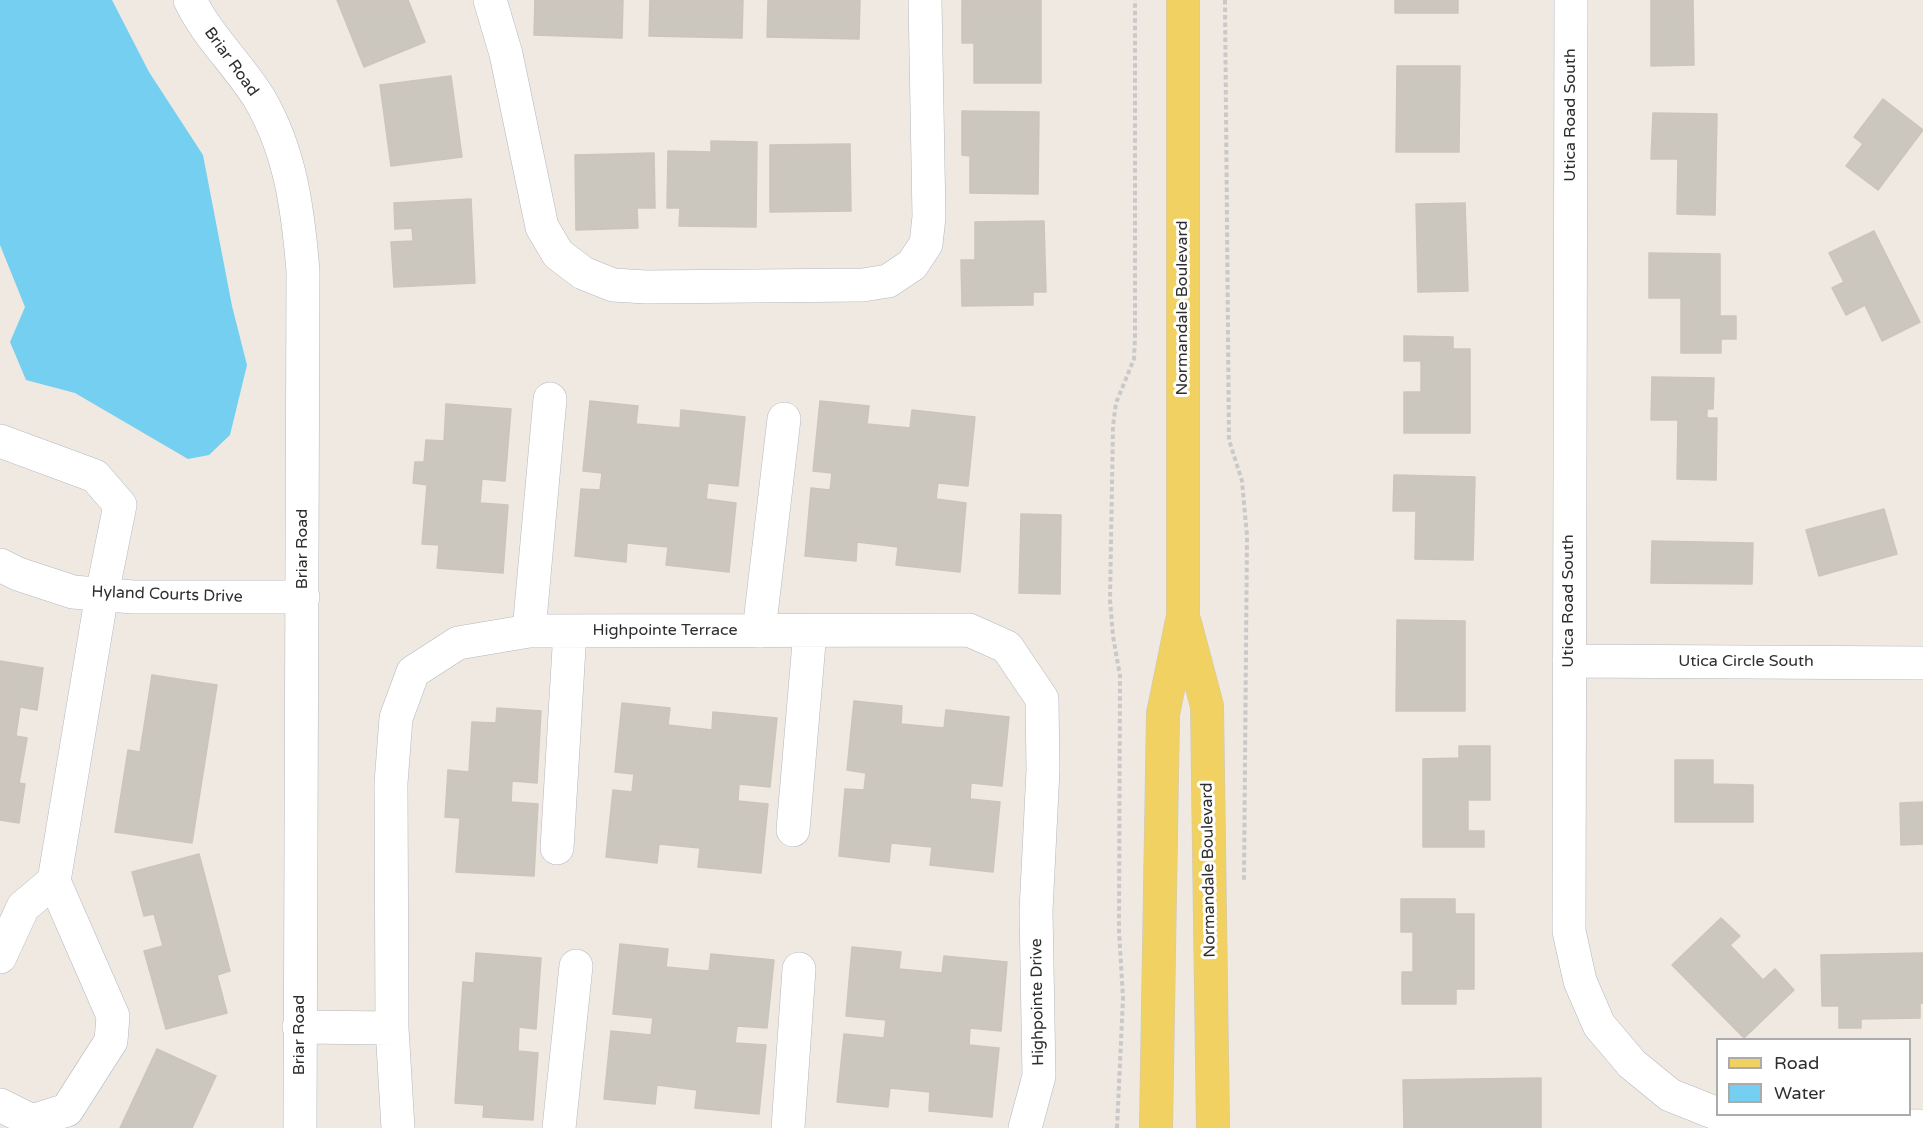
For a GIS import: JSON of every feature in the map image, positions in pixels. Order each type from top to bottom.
[{"type":"main road","name":"Normandale Boulevard","points":[[1156,1128],[1162,714],[1183,616],[1183,0]]},
{"type":"main road","name":"Normandale Boulevard","points":[[1183,616],[1207,706],[1213,1128]]},
{"type":"street","name":"Briar Road","points":[[190,0],[199,19],[226,51],[259,100],[284,154],[298,211],[303,272],[300,1128]]},
{"type":"street","points":[[490,0],[506,54],[542,227],[558,254],[583,273],[614,285],[646,287],[863,285],[888,281],[912,265],[927,244],[929,217],[925,0]]},
{"type":"street","name":"Utica Road South","points":[[1571,10],[1569,931],[1580,981],[1599,1025],[1632,1064],[1670,1095],[1716,1113]]},
{"type":"street","points":[[529,632],[550,399]]},
{"type":"street","points":[[759,632],[784,419]]},
{"type":"street","points":[[0,441],[95,476],[120,505],[102,594],[54,881],[113,1016],[111,1041],[67,1110],[32,1121],[0,1105]]},
{"type":"street","name":"Hyland Courts Drive","points":[[0,565],[18,574],[73,591],[133,597],[303,597]]},
{"type":"street","name":"Highpointe Terrace","points":[[392,1028],[392,783],[396,718],[413,672],[458,643],[529,632],[969,630],[1007,647],[1042,699],[1043,770],[1036,910]]},
{"type":"street","points":[[557,848],[570,632]]},
{"type":"street","points":[[793,830],[810,632]]},
{"type":"street","name":"Utica Circle South","points":[[1569,661],[1923,663]]},
{"type":"street","points":[[0,957],[23,907],[54,881]]},
{"type":"street","name":"Highpointe Drive","points":[[1024,1128],[1039,1076],[1036,910]]},
{"type":"street","points":[[559,1128],[576,966]]},
{"type":"street","points":[[788,1128],[800,969]]},
{"type":"street","points":[[299,1027],[392,1028],[398,1128]]},
{"type":"street","name":"Utica Road South","points":[[1728,1116],[1766,1124],[1923,1126]]},
{"type":"path","points":[[1117,1128],[1123,998],[1119,931],[1120,676],[1113,636],[1110,573],[1113,426],[1116,403],[1134,359],[1135,338],[1135,0]]},
{"type":"path","points":[[1225,0],[1229,440],[1242,481],[1247,536],[1244,888]]},
{"type":"water","points":[[0,0],[112,0],[149,72],[203,155],[232,306],[247,365],[230,435],[209,455],[188,459],[75,393],[26,380],[10,342],[25,307],[0,245]]},
{"type":"building","points":[[337,0],[408,0],[425,42],[364,67]]},
{"type":"building","points":[[535,0],[623,0],[622,38],[534,35]]},
{"type":"building","points":[[650,0],[743,0],[742,38],[649,36]]},
{"type":"building","points":[[768,0],[860,0],[859,39],[767,37]]},
{"type":"building","points":[[962,0],[1041,0],[1041,83],[974,83],[974,43],[962,43]]},
{"type":"building","points":[[1395,0],[1458,0],[1458,13],[1395,13]]},
{"type":"building","points":[[1651,0],[1693,0],[1694,65],[1651,66]]},
{"type":"building","points":[[1397,66],[1460,66],[1459,152],[1396,152]]},
{"type":"building","points":[[451,76],[462,157],[391,166],[380,85]]},
{"type":"building","points":[[1883,99],[1923,130],[1878,190],[1846,166],[1863,144],[1854,137]]},
{"type":"building","points":[[962,111],[1039,112],[1038,194],[970,193],[970,156],[962,155]]},
{"type":"building","points":[[1653,113],[1717,114],[1715,215],[1677,214],[1678,159],[1651,159]]},
{"type":"building","points":[[711,141],[757,142],[756,227],[679,226],[680,208],[667,208],[668,151],[711,152]]},
{"type":"building","points":[[850,144],[851,211],[770,212],[770,145]]},
{"type":"building","points":[[654,153],[655,208],[637,208],[638,228],[576,230],[575,155]]},
{"type":"building","points":[[471,199],[475,283],[394,287],[391,242],[413,241],[412,228],[395,229],[394,203]]},
{"type":"building","points":[[1465,203],[1468,291],[1418,292],[1416,204]]},
{"type":"building","points":[[1044,221],[1046,292],[1033,292],[1033,305],[962,306],[961,260],[975,260],[975,222]]},
{"type":"building","points":[[1874,231],[1920,322],[1882,341],[1865,305],[1846,315],[1832,288],[1844,282],[1829,253]]},
{"type":"building","points":[[1649,253],[1720,254],[1720,316],[1736,316],[1736,339],[1721,339],[1721,353],[1681,353],[1681,298],[1649,298]]},
{"type":"building","points":[[1404,336],[1453,337],[1453,349],[1470,349],[1470,433],[1404,433],[1404,392],[1421,392],[1421,361],[1404,361]]},
{"type":"building","points":[[1652,377],[1714,378],[1713,409],[1707,409],[1707,418],[1717,418],[1716,480],[1677,479],[1678,420],[1651,420]]},
{"type":"building","points":[[590,401],[638,406],[636,424],[680,428],[681,410],[745,417],[738,486],[708,483],[706,499],[736,503],[729,572],[666,565],[668,547],[627,543],[626,562],[575,556],[581,489],[600,490],[602,473],[583,471]]},
{"type":"building","points":[[820,401],[869,406],[867,424],[910,428],[912,410],[975,417],[968,486],[938,483],[936,499],[966,503],[960,572],[896,565],[898,547],[857,542],[856,561],[805,556],[811,488],[830,490],[832,473],[813,471]]},
{"type":"building","points":[[446,404],[511,409],[505,481],[482,479],[480,503],[508,505],[503,573],[437,568],[439,545],[422,544],[427,485],[413,483],[415,462],[424,462],[426,440],[444,441]]},
{"type":"building","points":[[1394,475],[1475,477],[1473,560],[1415,559],[1416,511],[1393,511]]},
{"type":"building","points":[[1884,509],[1897,554],[1819,576],[1806,530]]},
{"type":"building","points":[[1021,514],[1061,515],[1060,594],[1019,593]]},
{"type":"building","points":[[1652,541],[1753,543],[1752,584],[1651,583]]},
{"type":"building","points":[[1397,620],[1465,621],[1465,711],[1396,711]]},
{"type":"building","points":[[0,661],[43,668],[37,710],[20,707],[16,736],[27,738],[19,783],[25,784],[19,823],[0,820]]},
{"type":"building","points":[[152,675],[217,685],[192,843],[115,832],[128,750],[140,752]]},
{"type":"building","points":[[854,701],[902,706],[901,724],[944,728],[946,710],[1009,717],[1002,786],[971,783],[970,799],[1000,802],[993,872],[930,865],[932,847],[891,843],[889,862],[839,856],[845,789],[864,790],[866,773],[847,770]]},
{"type":"building","points":[[622,703],[670,708],[668,725],[712,730],[713,712],[777,718],[770,787],[739,784],[738,801],[768,804],[761,873],[698,867],[700,848],[659,844],[657,863],[606,857],[613,790],[632,792],[634,774],[615,772]]},
{"type":"building","points":[[497,708],[541,711],[537,783],[512,781],[511,802],[538,804],[534,876],[456,872],[460,818],[445,817],[448,770],[469,772],[472,722],[496,723]]},
{"type":"building","points":[[1459,746],[1490,746],[1490,800],[1468,800],[1468,831],[1484,831],[1484,847],[1423,847],[1423,759],[1459,758]]},
{"type":"building","points":[[1675,760],[1713,760],[1713,784],[1753,785],[1753,822],[1675,822]]},
{"type":"building","points":[[1923,802],[1923,844],[1901,845],[1900,803]]},
{"type":"building","points":[[199,854],[230,971],[217,975],[227,1013],[166,1029],[144,951],[163,946],[154,914],[144,916],[132,872]]},
{"type":"building","points":[[1401,899],[1455,899],[1455,914],[1474,914],[1474,989],[1456,989],[1456,1004],[1402,1004],[1402,972],[1413,972],[1413,932],[1401,932]]},
{"type":"building","points":[[1721,918],[1740,936],[1730,945],[1763,980],[1775,969],[1794,990],[1744,1038],[1672,965]]},
{"type":"building","points":[[620,944],[668,949],[666,967],[709,971],[711,954],[774,960],[767,1028],[737,1026],[735,1043],[766,1045],[759,1114],[695,1108],[697,1090],[657,1085],[655,1104],[604,1099],[611,1031],[651,1035],[653,1018],[613,1014]]},
{"type":"building","points":[[852,947],[901,952],[899,969],[942,973],[944,956],[1007,962],[1001,1031],[970,1028],[969,1045],[999,1048],[992,1117],[929,1111],[930,1092],[890,1088],[888,1107],[837,1102],[844,1034],[884,1038],[886,1020],[846,1016]]},
{"type":"building","points":[[476,953],[541,958],[536,1029],[519,1027],[518,1051],[538,1053],[533,1120],[483,1117],[484,1105],[455,1103],[463,982],[474,983]]},
{"type":"building","points":[[1923,953],[1923,1003],[1920,1003],[1920,1018],[1861,1019],[1861,1028],[1839,1028],[1839,1006],[1822,1006],[1821,955]]},
{"type":"building","points":[[157,1049],[216,1076],[192,1128],[120,1128]]},
{"type":"building","points":[[1541,1078],[1541,1128],[1404,1128],[1403,1080]]}]
